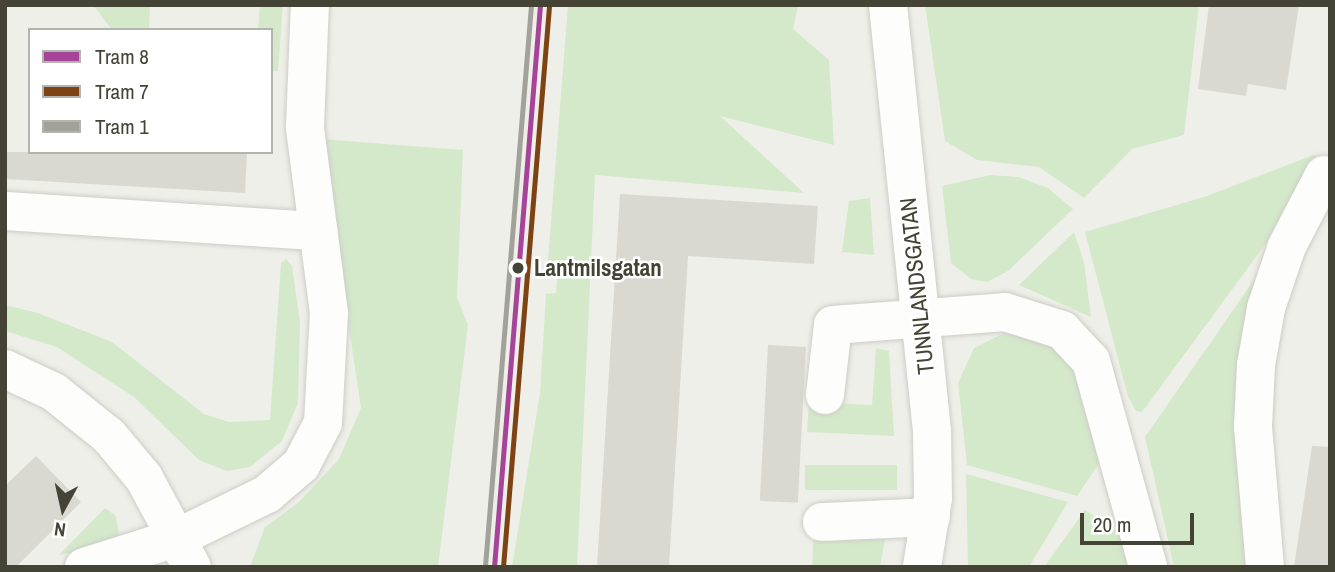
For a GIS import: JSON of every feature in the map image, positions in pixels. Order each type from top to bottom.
[{"type":"street","points":[[84,567],[186,552],[285,480],[301,465],[323,423],[329,313],[305,127],[310,5]]},
{"type":"street","name":"TUNNLANDSGATAN","points":[[888,5],[932,432],[931,517],[922,567]]},
{"type":"street","points":[[1265,567],[1253,426],[1256,365],[1266,308],[1287,246],[1324,175]]},
{"type":"street","points":[[5,211],[318,231]]},
{"type":"street","points":[[825,395],[833,325],[920,316],[1016,314],[1062,330],[1091,361],[1099,383],[1148,567]]},
{"type":"street","points":[[5,369],[54,393],[109,436],[144,478],[186,552]]},
{"type":"street","points":[[822,522],[931,517]]},
{"type":"green space","points":[[93,5],[150,5],[149,28],[110,28]]},
{"type":"green space","points":[[260,5],[283,5],[278,71],[273,71],[273,28],[258,28]]},
{"type":"green space","points":[[568,5],[798,5],[793,29],[829,60],[834,145],[720,116],[804,193],[595,175],[577,567],[512,567],[540,393],[546,294],[556,293],[558,264],[548,260]]},
{"type":"green space","points":[[925,5],[1199,5],[1184,135],[1132,149],[1084,198],[1039,167],[977,160],[945,141]]},
{"type":"green space","points":[[321,139],[463,150],[457,298],[468,325],[438,567],[250,567],[265,527],[299,502],[339,459],[361,408]]},
{"type":"green space","points":[[1313,155],[1318,158],[1289,212],[1142,412],[1136,411],[1128,397],[1085,232],[1207,196]]},
{"type":"green space","points":[[991,175],[1019,177],[1048,188],[1073,209],[1008,271],[987,282],[971,279],[951,263],[942,186]]},
{"type":"green space","points":[[870,198],[874,255],[842,252],[849,201]]},
{"type":"green space","points":[[1074,232],[1084,262],[1091,317],[1019,285]]},
{"type":"green space","points":[[286,259],[292,266],[300,322],[298,403],[282,441],[250,467],[227,471],[199,460],[134,397],[57,347],[5,331],[5,305],[38,313],[112,342],[204,414],[229,422],[270,420],[281,263]]},
{"type":"green space","points":[[1254,280],[1264,282],[1254,567],[1174,567],[1145,437]]},
{"type":"green space","points":[[1004,333],[1050,345],[1083,378],[1100,462],[1077,496],[967,465],[958,383],[974,348]]},
{"type":"green space","points":[[876,348],[889,351],[894,436],[807,432],[809,402],[872,405]]},
{"type":"green space","points":[[805,465],[897,465],[897,490],[805,490]]},
{"type":"green space","points":[[966,474],[1068,502],[1029,567],[968,567]]},
{"type":"green space","points":[[105,508],[116,516],[119,535],[107,545],[59,555]]},
{"type":"green space","points":[[1085,510],[1121,534],[1130,567],[1044,567]]},
{"type":"green space","points":[[814,530],[886,534],[880,567],[812,567]]},
{"type":"building","points":[[1209,5],[1299,5],[1286,90],[1248,84],[1246,96],[1198,89]]},
{"type":"building","points":[[5,152],[247,154],[245,193],[5,179]]},
{"type":"building","points":[[620,194],[818,206],[814,264],[688,256],[669,567],[597,567]]},
{"type":"building","points":[[768,345],[806,347],[798,503],[760,501]]},
{"type":"building","points":[[1312,446],[1330,447],[1330,567],[1294,567]]},
{"type":"building","points":[[36,456],[81,502],[16,567],[5,567],[5,486]]},
{"type":"tram line","name":"1","points":[[485,566],[531,5]]},
{"type":"tram line","name":"8","points":[[494,567],[540,5]]},
{"type":"tram line","name":"7","points":[[503,567],[549,6]]},
{"type":"place","name":"Lantmilsgatan","points":[[518,268]]}]
